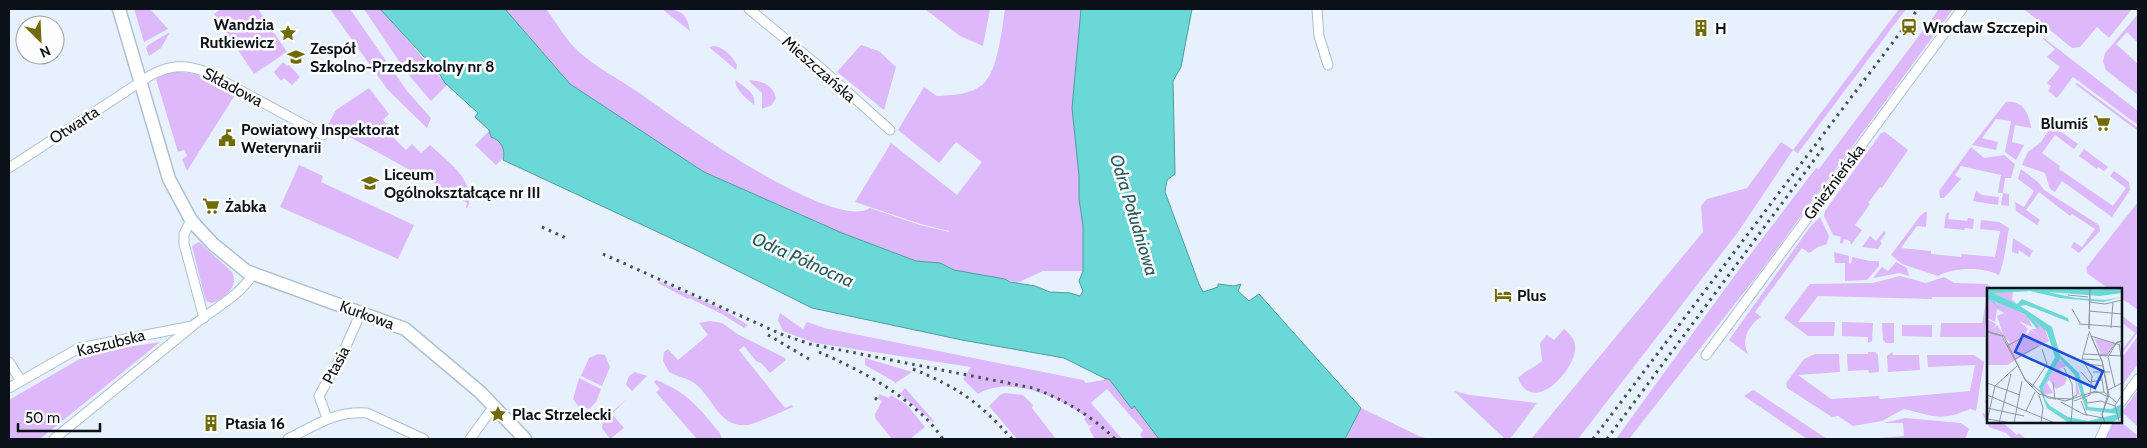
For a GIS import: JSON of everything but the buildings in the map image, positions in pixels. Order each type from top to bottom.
[{"type":"main road","name":"Kurkowa","points":[[119,9],[169,179],[191,220],[251,277],[361,312],[405,329],[480,392],[525,439]]},
{"type":"street","name":"Mieszczańska","points":[[749,9],[822,69],[890,130]]},
{"type":"street","points":[[1317,9],[1319,36],[1328,65]]},
{"type":"street","name":"Gnieźnieńska","points":[[1706,355],[1962,9]]},
{"type":"street","name":"Składowa","points":[[140,82],[165,67],[193,67],[323,135]]},
{"type":"street","name":"Otwarta","points":[[9,168],[140,82]]},
{"type":"street","points":[[191,220],[184,234],[184,244],[204,318]]},
{"type":"street","name":"Kaszubska","points":[[54,439],[192,326],[228,300],[251,277]]},
{"type":"street","name":"Ptasia","points":[[327,418],[319,396],[343,352],[361,312]]},
{"type":"street","name":"Kaszubska","points":[[9,388],[79,348],[192,326]]},
{"type":"street","points":[[9,362],[21,381]]},
{"type":"street","points":[[2122,401],[2138,379]]},
{"type":"street","points":[[470,439],[494,406]]},
{"type":"street","points":[[288,439],[327,418],[352,413],[367,413],[424,439]]},
{"type":"street","points":[[2100,439],[2108,423]]},
{"type":"shaded area","points":[[134,9],[150,9],[168,29],[144,42]]},
{"type":"shaded area","points":[[221,9],[258,9],[287,52],[254,74],[214,14]]},
{"type":"shaded area","points":[[330,9],[350,9],[407,91],[431,118],[427,128],[388,90]]},
{"type":"shaded area","points":[[364,9],[380,9],[447,85],[431,101],[407,73]]},
{"type":"shaded area","points":[[505,9],[546,9],[565,36],[585,57],[717,146],[753,169],[790,189],[823,204],[851,211],[870,208],[920,225],[949,232],[855,202],[891,143],[957,195],[982,162],[956,142],[939,163],[898,130],[924,87],[937,96],[966,93],[982,85],[992,71],[996,61],[1005,9],[1081,9],[1072,108],[1083,226],[1083,271],[1043,271],[1017,283],[954,270],[940,263],[916,261],[842,233],[704,172],[570,84]]},
{"type":"shaded area","points":[[662,9],[682,13],[687,20],[690,31]]},
{"type":"shaded area","points":[[925,9],[990,9],[983,46],[960,36]]},
{"type":"shaded area","points":[[1899,9],[1906,9],[1798,153],[1793,150]]},
{"type":"shaded area","points":[[1939,9],[1953,9],[1763,268],[1629,439],[1616,439],[1743,264],[1816,168],[1819,169]]},
{"type":"shaded area","points":[[2024,9],[2132,9],[2109,38],[2097,27],[2080,47],[2072,48]]},
{"type":"shaded area","points":[[2138,14],[2138,43],[2127,32],[2116,44],[2138,64],[2138,95],[2106,70],[2103,61],[2105,53]]},
{"type":"shaded area","points":[[170,32],[161,48],[149,56],[146,48],[148,45]]},
{"type":"shaded area","points":[[2044,38],[2138,111],[2138,125],[2073,77],[2057,98],[2048,91],[2051,86],[2047,83],[2060,67],[2047,57],[2055,49]]},
{"type":"shaded area","points":[[861,45],[879,51],[896,67],[884,110],[837,72]]},
{"type":"shaded area","points":[[715,46],[731,56],[737,65],[736,70],[709,47]]},
{"type":"shaded area","points":[[283,62],[287,66],[289,65],[300,77],[292,85],[284,78],[281,81],[274,72]]},
{"type":"shaded area","points":[[171,71],[196,74],[235,95],[187,171],[182,159],[187,156],[184,150],[178,152],[156,79]]},
{"type":"shaded area","points":[[735,80],[752,94],[754,105],[739,91]]},
{"type":"shaded area","points":[[749,81],[763,83],[773,90],[776,98],[772,105],[762,109],[762,93]]},
{"type":"shaded area","points":[[2077,83],[2138,128],[2138,131],[2075,84]]},
{"type":"shaded area","points":[[369,88],[389,114],[383,120],[395,132],[392,136],[406,150],[412,144],[421,153],[430,145],[459,172],[468,188],[468,207],[466,208],[467,203],[459,197],[328,125],[336,110]]},
{"type":"shaded area","points":[[2006,102],[2021,105],[2029,117],[2031,128],[2015,125],[2012,142],[2024,145],[2016,160],[2005,152],[2011,121],[1996,119],[1982,138],[1998,142],[1996,150],[1972,145]]},
{"type":"shaded area","points":[[2049,123],[2078,144],[2074,149],[2055,135],[2042,153],[2060,166],[2059,169],[2113,206],[2126,188],[2110,176],[2114,171],[2129,182],[2130,190],[2112,217],[2062,181],[2055,192],[2050,189],[2045,173],[2022,165],[2031,145],[2028,152],[2041,142],[2048,131],[2046,128]]},
{"type":"shaded area","points":[[489,131],[503,147],[503,156],[496,165],[475,145]]},
{"type":"shaded area","points":[[1885,132],[1908,150],[1882,188],[1880,187],[1868,203],[1870,204],[1855,225],[1862,230],[1851,245],[1850,241],[1844,239],[1843,244],[1840,243],[1841,237],[1833,235],[1824,216],[1825,211],[1881,133]]},
{"type":"shaded area","points":[[1781,142],[1793,150],[1738,232],[1578,439],[1531,439],[1703,232],[1701,206],[1707,199],[1747,188]]},
{"type":"shaded area","points":[[1971,147],[1984,158],[2004,155],[2015,164],[2011,178],[2005,178],[2003,193],[1998,193],[2001,175],[1961,166],[1955,175],[1961,179],[1944,198],[1940,198],[1939,191]]},
{"type":"shaded area","points":[[2084,149],[2108,167],[2104,171],[2098,167],[2097,169],[2079,156]]},
{"type":"shaded area","points":[[299,165],[323,176],[321,182],[414,225],[398,259],[280,207]]},
{"type":"shaded area","points":[[2021,169],[2038,182],[2044,190],[2099,225],[2100,231],[2079,253],[2071,247],[2074,242],[2082,247],[2095,229],[2072,214],[2070,216],[2039,192],[2026,210],[2040,220],[2037,225],[2016,211],[2015,202],[2024,207],[2034,191],[2018,179]]},
{"type":"shaded area","points":[[1976,191],[1982,195],[1999,197],[1998,205],[1973,201]]},
{"type":"shaded area","points":[[2003,193],[2009,194],[2009,206],[2001,205]]},
{"type":"shaded area","points":[[2138,202],[2138,310],[2122,299],[2122,288],[2108,288],[2088,274],[2086,268]]},
{"type":"shaded area","points":[[1925,212],[1927,212],[1926,227],[1917,226],[1901,248],[1961,257],[1962,254],[1995,257],[2000,231],[1980,229],[1981,220],[1999,222],[2009,228],[1999,275],[1992,272],[1968,269],[1952,271],[1938,276],[1902,264],[1891,255]]},
{"type":"shaded area","points":[[1949,212],[1948,219],[1967,221],[1968,218],[1974,219],[1973,229],[1944,228],[1946,214]]},
{"type":"shaded area","points":[[1820,217],[1829,236],[1827,244],[1809,253],[1802,248],[1755,312],[1761,317],[1749,329],[1745,339],[1746,350],[1749,355],[1729,340],[1810,227]]},
{"type":"shaded area","points":[[1884,231],[1886,233],[1880,241],[1882,243],[1878,249],[1862,247],[1870,236],[1876,241]]},
{"type":"shaded area","points":[[2013,238],[2033,251],[2029,257],[2019,250],[2018,254],[2012,252]]},
{"type":"shaded area","points":[[199,242],[234,276],[233,286],[230,291],[212,303],[206,301],[192,246]]},
{"type":"shaded area","points":[[1834,252],[1849,256],[1849,263],[1851,264],[1852,257],[1879,261],[1879,266],[1867,280],[1845,281],[1845,263],[1835,263]]},
{"type":"shaded area","points":[[1896,262],[1907,268],[1909,276],[1900,273],[1873,278],[1882,267],[1888,271]]},
{"type":"shaded area","points":[[1900,276],[1926,283],[1944,277],[1954,283],[1987,284],[1991,288],[1987,288],[1987,297],[1932,297],[1932,299],[1818,296],[1798,322],[1835,322],[1834,336],[1808,336],[1784,318],[1810,284],[1873,283]]},
{"type":"shaded area","points":[[659,281],[722,309],[748,325],[744,328],[722,314],[658,283]]},
{"type":"shaded area","points":[[1987,297],[1985,337],[1940,337],[1941,323],[1982,323]]},
{"type":"shaded area","points":[[780,313],[803,329],[807,322],[824,328],[1083,380],[1086,383],[1109,379],[1132,408],[1134,405],[1159,439],[1144,439],[1140,435],[1143,430],[1107,389],[1091,403],[1122,439],[1095,439],[1089,429],[1093,425],[1089,426],[1084,419],[1086,417],[1062,402],[1034,390],[1004,387],[978,394],[963,379],[971,367],[815,343],[783,331],[778,320]]},
{"type":"shaded area","points":[[2122,316],[2138,328],[2138,332],[2122,354],[2122,350],[2135,333],[2122,323]]},
{"type":"shaded area","points":[[710,321],[722,323],[739,335],[785,358],[786,360],[770,373],[761,363],[756,361],[744,346],[739,350],[785,408],[792,405],[793,407],[756,423],[737,425],[722,416],[694,383],[669,372],[663,361],[664,352],[668,349],[678,360],[708,335],[699,323]]},
{"type":"shaded area","points":[[1842,322],[1873,323],[1872,341],[1868,343],[1868,337],[1842,336]]},
{"type":"shaded area","points":[[1882,323],[1894,323],[1894,343],[1886,343],[1883,340]]},
{"type":"shaded area","points":[[1902,325],[1932,325],[1932,337],[1902,336]]},
{"type":"shaded area","points":[[1564,329],[1574,340],[1575,345],[1570,365],[1563,376],[1544,391],[1534,393],[1525,389],[1518,378],[1542,361],[1540,343],[1547,335],[1554,340]]},
{"type":"shaded area","points":[[2138,336],[2138,364],[2122,386],[2122,358]]},
{"type":"shaded area","points":[[160,342],[40,439],[9,439],[9,400],[90,353]]},
{"type":"shaded area","points":[[1868,352],[1875,352],[1878,355],[1879,372],[1869,373],[1868,370],[1848,371],[1847,354],[1868,354]]},
{"type":"shaded area","points":[[1892,352],[1893,355],[1919,355],[1920,370],[1888,372],[1887,356]]},
{"type":"shaded area","points":[[598,354],[605,355],[610,367],[602,386],[581,376],[589,358]]},
{"type":"shaded area","points":[[1815,354],[1839,354],[1840,372],[1798,375],[1831,399],[1879,396],[1880,399],[1970,391],[1975,365],[1928,367],[1927,355],[1974,355],[1984,362],[1976,411],[1970,409],[1944,417],[1930,416],[1904,409],[1882,421],[1853,426],[1838,416],[1832,417],[1787,388],[1786,383],[1804,359]]},
{"type":"shaded area","points":[[865,358],[912,372],[894,384],[895,382],[865,365]]},
{"type":"shaded area","points":[[635,372],[647,376],[632,391],[626,385],[629,376]]},
{"type":"shaded area","points":[[579,378],[601,389],[596,402],[589,409],[579,407],[573,399]]},
{"type":"shaded area","points":[[656,380],[668,385],[692,402],[720,433],[722,439],[697,439],[656,392],[660,389],[654,382]]},
{"type":"shaded area","points":[[905,388],[934,421],[933,422],[900,394]]},
{"type":"shaded area","points":[[1753,390],[1827,439],[1807,439],[1744,396]]},
{"type":"shaded area","points":[[2138,390],[2138,427],[2122,412]]},
{"type":"shaded area","points":[[1454,391],[1470,395],[1537,403],[1510,439],[1505,439]]},
{"type":"shaded area","points":[[1005,393],[1023,395],[1033,405],[1032,408],[1056,439],[1017,439],[989,406],[1000,395]]},
{"type":"shaded area","points":[[879,394],[889,398],[891,395],[907,405],[925,427],[910,439],[892,439],[875,418],[875,414],[882,401],[878,399]]},
{"type":"shaded area","points":[[627,399],[612,414],[624,428],[610,439],[602,428],[603,420]]},
{"type":"shaded area","points":[[1987,404],[1987,423],[1982,413],[1985,414]]},
{"type":"shaded area","points":[[1361,408],[1419,436],[1429,439],[1346,439]]},
{"type":"shaded area","points":[[1905,418],[1961,423],[1969,429],[1965,439],[1866,439],[1904,436],[1903,423],[1884,423]]},
{"type":"shaded area","points":[[1987,423],[2003,423],[2017,435],[2019,433],[2026,439],[2012,439],[2006,433],[1989,427]]},
{"type":"shaded area","points":[[2113,423],[2122,423],[2138,436],[2138,439],[2105,439]]},
{"type":"water","points":[[380,9],[505,9],[570,84],[704,172],[842,233],[916,261],[940,263],[954,270],[1005,279],[1010,282],[1035,286],[1050,292],[1070,293],[1080,296],[1083,291],[1079,281],[1083,271],[1083,226],[1072,108],[1081,9],[1192,9],[1181,67],[1173,81],[1175,174],[1167,180],[1165,192],[1199,284],[1203,292],[1218,287],[1218,284],[1234,286],[1241,284],[1238,291],[1249,301],[1259,294],[1361,408],[1345,439],[1159,439],[1134,406],[1132,409],[1109,379],[1064,358],[962,340],[812,308],[694,249],[503,160],[502,146],[498,140],[491,137],[489,130],[475,117],[478,113],[445,83],[438,72]]},
{"type":"railway","points":[[1593,439],[1918,9]]},
{"type":"railway","points":[[1607,439],[1826,144]]},
{"type":"railway","points":[[542,227],[566,238]]},
{"type":"railway","points":[[603,254],[781,334],[810,344],[1033,388],[1077,409],[1115,439]]},
{"type":"railway","points":[[768,335],[809,359]]},
{"type":"railway","points":[[819,352],[859,371],[897,394],[926,419],[943,439]]},
{"type":"railway","points":[[913,369],[967,397],[989,415],[1012,439]]},
{"type":"railway","points":[[875,398],[879,401]]},
{"type":"place","name":"Wrocław Szczepin","points":[[1909,27]]},
{"type":"place","name":"H","points":[[1701,28]]},
{"type":"place","name":"Wandzia Rutkiewicz","points":[[288,33]]},
{"type":"place","name":"Zespół Szkolno-Przedszkolny nr 8","points":[[296,57]]},
{"type":"place","name":"Blumiś","points":[[2102,123]]},
{"type":"place","name":"Powiatowy Inspektorat Weterynarii","points":[[227,138]]},
{"type":"place","name":"Liceum Ogólnokształcące nr III","points":[[370,183]]},
{"type":"place","name":"Żabka","points":[[211,206]]},
{"type":"place","name":"Plus","points":[[1503,295]]},
{"type":"place","name":"Plac Strzelecki","points":[[498,414]]},
{"type":"place","name":"Ptasia 16","points":[[211,423]]},
{"type":"water label","name":"Odra Południowa","points":[[1134,215]]},
{"type":"water label","name":"Odra Północna","points":[[803,260]]}]
